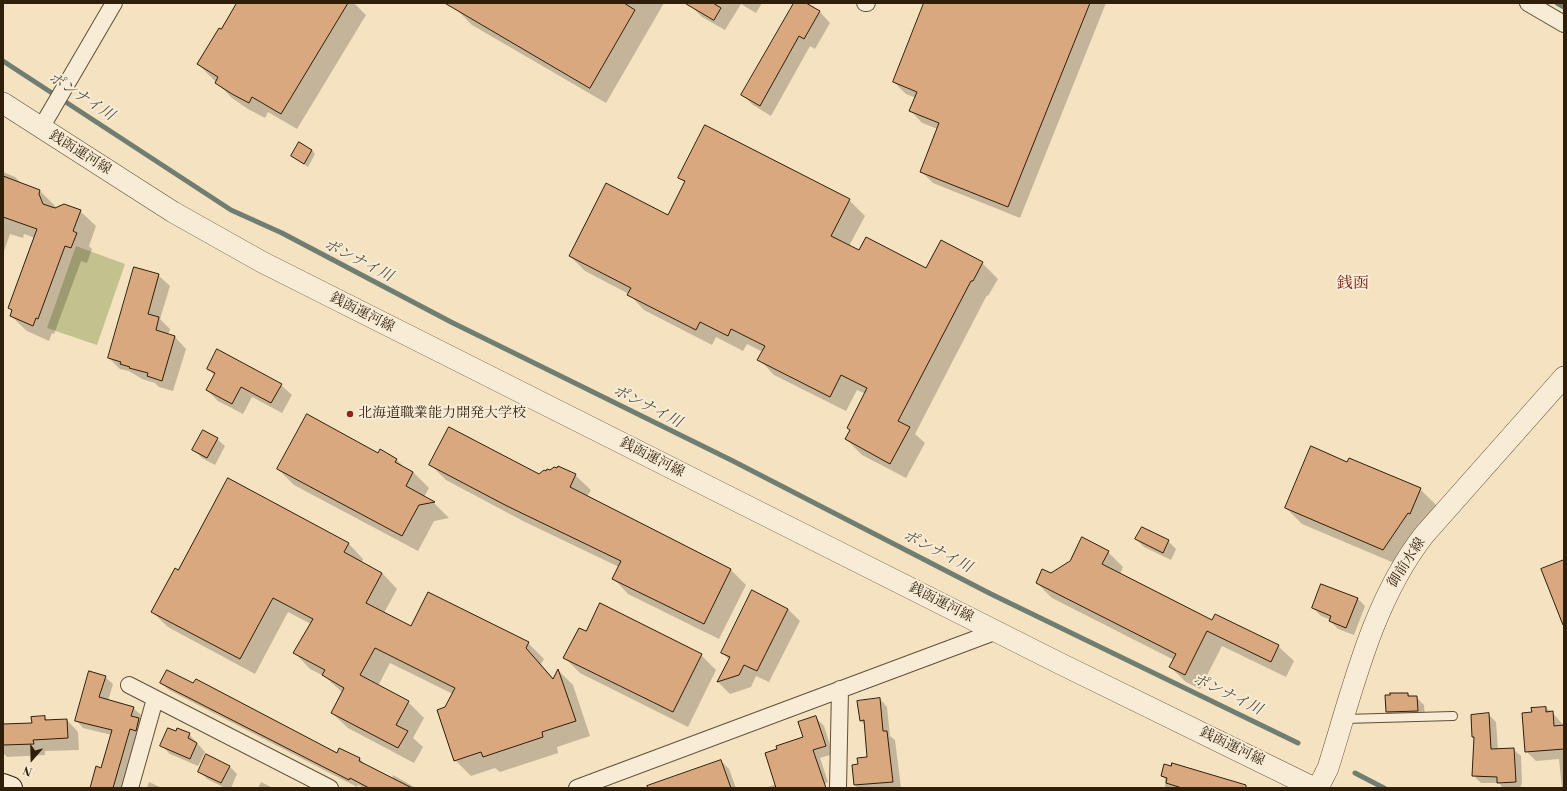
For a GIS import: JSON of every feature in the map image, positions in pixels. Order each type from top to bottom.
[{"type":"main road","points":[[3,785],[11,788]]},
{"type":"street","points":[[41,128],[114,3]]},
{"type":"street","points":[[1528,3],[1564,24]]},
{"type":"street","name":"銭函運河線","points":[[3,103],[173,212],[262,262],[996,631],[1314,788]]},
{"type":"street","name":"御前水線","points":[[1318,788],[1328,768],[1378,614],[1394,579],[1405,561],[1429,529],[1564,377]]},
{"type":"street","points":[[576,788],[996,631]]},
{"type":"street","points":[[129,685],[330,788]]},
{"type":"street","points":[[838,788],[840,689]]},
{"type":"street","points":[[130,788],[155,699]]},
{"type":"lane","points":[[1344,719],[1453,716]]},
{"type":"shaded area","points":[[76,246],[125,264],[97,345],[47,328]]},
{"type":"building","points":[[237,3],[348,3],[281,114],[252,97],[249,103],[232,94],[215,83],[218,77],[197,64],[219,28],[221,29]]},
{"type":"building","points":[[445,3],[624,3],[635,10],[590,88]]},
{"type":"building","points":[[685,3],[713,3],[721,8],[714,20]]},
{"type":"building","points":[[794,3],[806,3],[820,11],[804,39],[799,36],[760,106],[741,95]]},
{"type":"building","points":[[924,3],[1090,3],[1008,207],[920,172],[939,123],[909,111],[917,92],[893,82]]},
{"type":"building","points":[[705,125],[850,199],[831,236],[859,250],[866,237],[926,268],[941,240],[983,262],[973,281],[971,281],[898,421],[910,427],[890,464],[845,439],[850,430],[847,428],[867,388],[841,375],[830,397],[757,360],[765,346],[731,329],[728,336],[700,322],[696,330],[627,295],[631,288],[569,256],[606,183],[668,215],[685,181],[678,178]]},
{"type":"building","points":[[299,142],[312,150],[304,164],[291,156]]},
{"type":"building","points":[[3,176],[40,190],[39,194],[43,204],[55,208],[64,204],[81,210],[73,231],[77,233],[71,248],[65,246],[38,319],[36,318],[33,326],[10,316],[12,310],[8,308],[37,229],[3,217]]},
{"type":"building","points":[[134,267],[159,274],[148,314],[159,317],[156,330],[175,336],[162,381],[147,376],[148,373],[129,368],[130,367],[120,364],[121,362],[108,358]]},
{"type":"building","points":[[217,349],[282,384],[271,403],[241,387],[232,404],[206,390],[215,373],[207,369]]},
{"type":"building","points":[[307,414],[378,453],[380,449],[397,459],[395,462],[413,472],[406,486],[435,502],[419,505],[402,536],[277,469]]},
{"type":"building","points":[[449,427],[539,474],[544,470],[550,470],[554,467],[557,468],[558,466],[576,474],[570,487],[731,569],[704,624],[612,579],[621,561],[507,506],[429,465]]},
{"type":"building","points":[[203,430],[218,438],[207,458],[192,450]]},
{"type":"building","points":[[1311,446],[1347,462],[1349,458],[1421,488],[1410,514],[1408,513],[1383,550],[1285,508]]},
{"type":"building","points":[[228,478],[349,543],[344,552],[382,573],[366,603],[411,626],[428,592],[529,642],[526,648],[553,679],[558,669],[576,721],[542,732],[543,737],[483,757],[481,752],[454,761],[437,710],[445,707],[455,688],[375,648],[360,675],[409,701],[396,725],[408,731],[398,748],[331,713],[344,688],[322,675],[325,670],[293,653],[313,619],[273,598],[240,659],[151,612],[175,568],[178,570]]},
{"type":"building","points":[[1142,527],[1169,540],[1163,553],[1135,539]]},
{"type":"building","points":[[1082,537],[1109,551],[1102,564],[1212,620],[1215,614],[1279,645],[1271,662],[1207,631],[1185,675],[1169,667],[1176,654],[1036,583],[1042,569],[1051,573],[1070,561]]},
{"type":"building","points":[[1564,560],[1564,625],[1563,625],[1541,569]]},
{"type":"building","points":[[1321,584],[1358,598],[1346,628],[1329,621],[1331,616],[1312,608]]},
{"type":"building","points":[[752,590],[788,609],[757,671],[744,665],[739,675],[717,682],[730,657],[721,653]]},
{"type":"building","points":[[600,603],[702,654],[673,712],[563,658],[579,628],[586,631]]},
{"type":"building","points":[[167,670],[193,683],[196,679],[337,753],[339,748],[360,758],[359,761],[412,788],[369,788],[350,778],[349,780],[160,683]]},
{"type":"building","points":[[89,671],[106,676],[99,697],[134,707],[131,716],[139,718],[136,731],[130,729],[113,788],[90,788],[96,766],[101,768],[112,730],[75,721]]},
{"type":"building","points":[[1390,693],[1408,693],[1408,696],[1417,696],[1418,711],[1386,712],[1385,695],[1390,695]]},
{"type":"building","points":[[880,698],[883,731],[887,731],[893,782],[854,785],[852,765],[858,764],[857,758],[867,757],[864,720],[860,721],[857,701]]},
{"type":"building","points":[[1546,707],[1546,712],[1553,711],[1554,726],[1564,725],[1564,749],[1525,752],[1522,713],[1532,712],[1531,708]]},
{"type":"building","points":[[1489,713],[1491,749],[1514,748],[1516,782],[1497,783],[1497,777],[1472,776],[1474,737],[1472,737],[1471,715]]},
{"type":"building","points":[[45,716],[45,720],[67,719],[68,738],[33,740],[34,744],[3,745],[3,724],[32,723],[31,717]]},
{"type":"building","points":[[816,716],[826,746],[813,750],[826,788],[776,788],[765,753],[777,749],[776,746],[803,737],[798,722]]},
{"type":"building","points":[[168,728],[176,731],[177,728],[190,733],[188,738],[197,743],[190,759],[160,746]]},
{"type":"building","points":[[206,754],[230,766],[221,783],[198,772]]},
{"type":"building","points":[[721,760],[731,788],[648,788],[647,786]]},
{"type":"building","points":[[1172,763],[1246,785],[1246,788],[1182,788],[1166,783],[1167,778],[1161,776],[1164,764],[1171,766]]},
{"type":"waterway","points":[[1557,3],[1564,7]]},
{"type":"waterway","name":"ポンナイ川","points":[[3,61],[231,210],[282,233],[451,322],[733,461],[991,594],[1298,743]]},
{"type":"waterway","name":"ポンナイ川","points":[[1355,773],[1384,788]]},
{"type":"place","name":"北海道職業能力開発大学校","points":[[350,414]]},
{"type":"district","name":"銭函","points":[[1353,284]]}]
